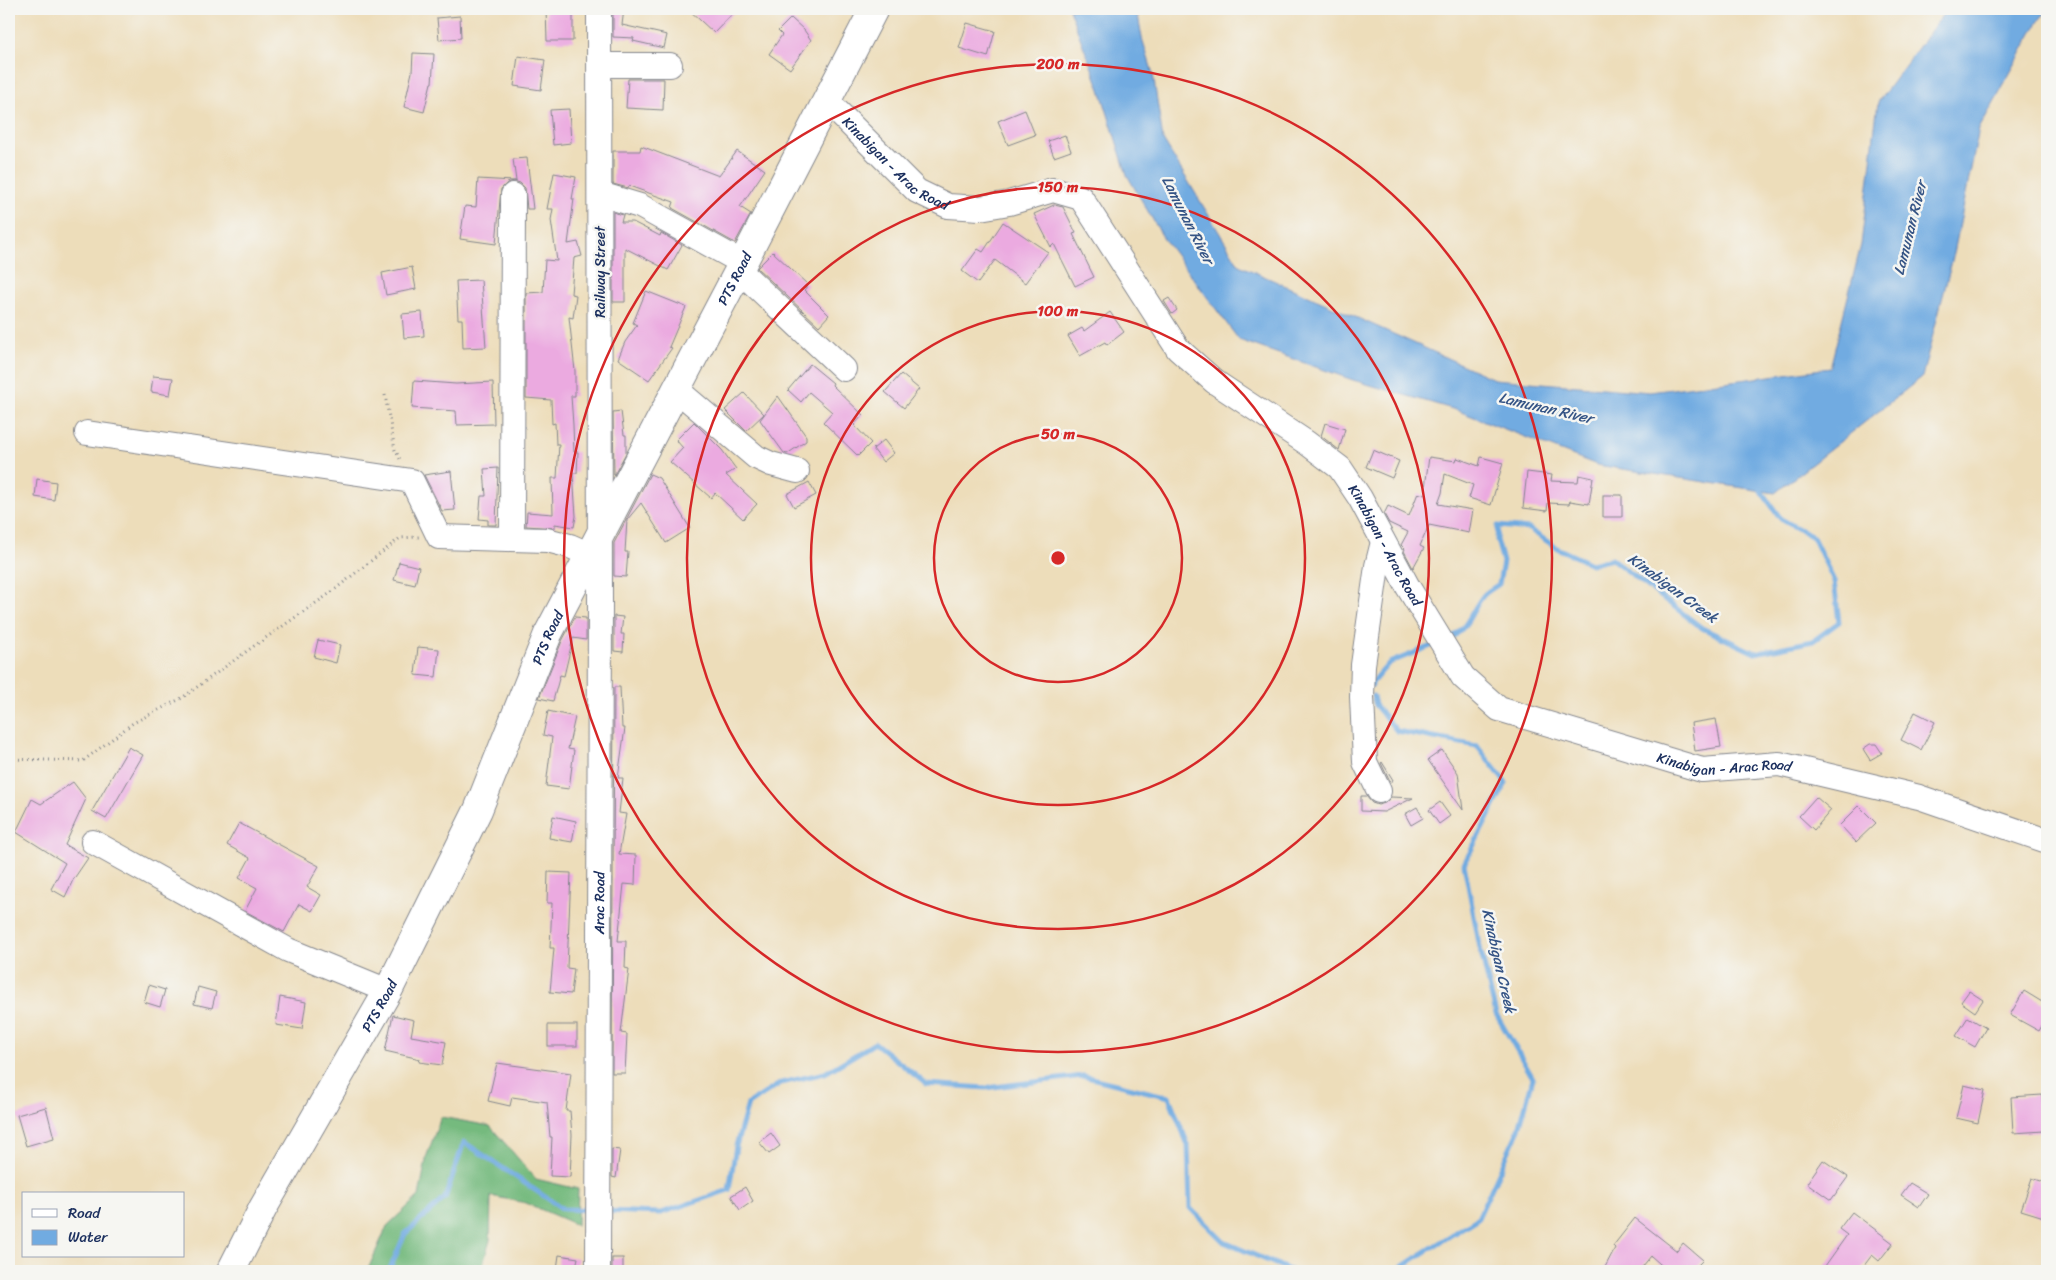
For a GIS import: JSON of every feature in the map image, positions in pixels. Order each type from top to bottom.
[{"type":"main road","name":"PTS Road","points":[[231,1271],[263,1208],[388,991],[478,810],[548,634],[677,390],[874,9]]},
{"type":"street","name":"Railway Street","points":[[595,545],[600,194],[599,9]]},
{"type":"street","points":[[600,65],[670,65]]},
{"type":"street","name":"Kinabigan - Arac Road","points":[[826,100],[917,191],[948,206],[980,208],[1053,190],[1081,198],[1178,349],[1215,382],[1307,443],[1340,468],[1360,498],[1383,542],[1463,677],[1499,709],[1702,770],[1779,764],[1919,798],[2047,841]]},
{"type":"street","points":[[600,194],[640,206],[741,267],[844,368]]},
{"type":"street","points":[[512,538],[513,195]]},
{"type":"street","points":[[677,390],[756,457],[771,464],[797,471]]},
{"type":"street","points":[[87,433],[412,481],[439,537],[512,538],[547,540],[570,546],[595,545]]},
{"type":"street","points":[[1379,791],[1365,762],[1363,665],[1383,542]]},
{"type":"street","name":"Arac Road","points":[[595,545],[598,1269]]},
{"type":"street","points":[[93,842],[288,950],[388,991]]},
{"type":"path","points":[[385,395],[395,450],[412,481]]},
{"type":"path","points":[[9,759],[83,761],[133,723],[182,698],[329,594],[400,538],[439,537]]},
{"type":"green space","points":[[441,1117],[490,1126],[536,1179],[578,1189],[577,1225],[526,1203],[491,1196],[490,1240],[481,1271],[363,1271],[369,1267],[387,1226],[419,1196],[427,1155]]},
{"type":"water","name":"Lamunan River","points":[[1069,9],[1137,9],[1142,38],[1153,74],[1163,140],[1239,265],[1494,379],[1650,392],[1830,368],[1861,245],[1878,102],[1947,9],[2047,9],[2047,11],[2040,19],[1979,129],[1954,253],[1922,377],[1775,493],[1597,465],[1456,410],[1353,380],[1239,340],[1164,239],[1127,175],[1100,89]]},
{"type":"building","points":[[546,9],[573,9],[573,41],[547,41]]},
{"type":"building","points":[[613,9],[624,9],[622,25],[667,35],[664,48],[633,41],[634,38],[613,37]]},
{"type":"building","points":[[688,9],[737,9],[714,33]]},
{"type":"building","points":[[460,16],[461,38],[439,40],[437,18]]},
{"type":"building","points":[[791,18],[804,30],[811,40],[790,69],[769,54],[782,35],[778,31]]},
{"type":"building","points":[[967,23],[995,31],[988,57],[959,48]]},
{"type":"building","points":[[413,53],[434,54],[432,83],[424,112],[404,107],[412,72]]},
{"type":"building","points":[[518,56],[545,60],[541,90],[514,86]]},
{"type":"building","points":[[628,79],[664,79],[663,110],[626,108]]},
{"type":"building","points":[[569,109],[571,143],[553,145],[550,110]]},
{"type":"building","points":[[1025,110],[1035,135],[1008,145],[998,121]]},
{"type":"building","points":[[1065,135],[1071,151],[1054,157],[1048,141]]},
{"type":"building","points":[[641,146],[719,176],[737,151],[765,170],[740,207],[751,214],[735,243],[672,208],[674,202],[629,186],[628,188],[613,184],[613,151],[640,151]]},
{"type":"building","points":[[527,158],[533,209],[527,209],[525,188],[520,183],[514,181],[516,181],[513,159]]},
{"type":"building","points":[[554,173],[576,177],[568,244],[578,242],[582,256],[574,258],[571,294],[576,295],[573,318],[569,317],[575,371],[575,396],[571,396],[574,452],[578,452],[577,473],[573,473],[576,516],[574,527],[555,524],[555,528],[526,526],[527,512],[553,514],[552,478],[557,478],[559,444],[556,444],[555,423],[552,424],[551,400],[526,398],[526,293],[543,292],[545,260],[557,261],[551,220],[553,209],[547,209]]},
{"type":"building","points":[[478,179],[514,181],[507,183],[501,189],[496,244],[460,239],[465,206],[476,207]]},
{"type":"building","points":[[1054,205],[1063,207],[1076,233],[1073,234],[1094,277],[1075,286],[1054,244],[1051,247],[1034,214]]},
{"type":"building","points":[[613,212],[623,215],[621,222],[633,222],[660,236],[661,233],[682,245],[668,270],[625,248],[625,302],[613,302]]},
{"type":"building","points":[[1003,222],[1048,252],[1025,283],[995,260],[978,283],[962,271],[978,249],[983,252]]},
{"type":"building","points":[[773,252],[808,285],[804,290],[829,315],[819,326],[757,268]]},
{"type":"building","points":[[412,267],[416,289],[386,295],[382,273]]},
{"type":"building","points":[[481,280],[486,347],[463,348],[462,319],[458,319],[456,281]]},
{"type":"building","points":[[646,291],[686,307],[669,347],[672,348],[649,380],[618,359],[625,342],[637,325],[633,323]]},
{"type":"building","points":[[1169,298],[1177,310],[1172,314],[1164,301]]},
{"type":"building","points":[[422,312],[424,336],[404,338],[402,314]]},
{"type":"building","points":[[1110,312],[1124,332],[1107,345],[1105,342],[1080,356],[1068,336],[1082,328],[1084,331]]},
{"type":"building","points":[[810,364],[833,383],[832,385],[863,415],[854,425],[871,443],[858,456],[823,422],[832,412],[809,392],[801,402],[788,390]]},
{"type":"building","points":[[901,374],[919,389],[904,408],[885,392]]},
{"type":"building","points":[[153,376],[173,378],[170,395],[151,392]]},
{"type":"building","points":[[414,381],[456,384],[493,382],[494,424],[457,425],[456,411],[412,408]]},
{"type":"building","points":[[744,393],[764,414],[746,431],[725,410]]},
{"type":"building","points":[[778,396],[806,436],[806,441],[787,454],[784,453],[760,420]]},
{"type":"building","points":[[621,411],[624,435],[626,435],[626,453],[614,475],[613,412]]},
{"type":"building","points":[[694,422],[722,450],[736,469],[726,475],[757,504],[743,519],[715,493],[711,498],[670,462],[683,448],[676,440]]},
{"type":"building","points":[[1325,423],[1345,429],[1339,450],[1321,436]]},
{"type":"building","points":[[884,440],[894,453],[883,462],[873,449]]},
{"type":"building","points":[[1373,450],[1399,461],[1392,478],[1366,467]]},
{"type":"building","points":[[1429,457],[1456,461],[1457,458],[1479,466],[1481,457],[1503,463],[1491,505],[1469,498],[1473,485],[1445,474],[1438,504],[1473,510],[1469,533],[1429,525],[1420,546],[1424,548],[1413,568],[1404,551],[1405,549],[1401,545],[1408,532],[1389,523],[1384,514],[1388,506],[1409,516],[1418,493],[1424,495]]},
{"type":"building","points":[[498,468],[496,525],[488,525],[488,520],[479,519],[481,496],[486,496],[484,469]]},
{"type":"building","points":[[451,471],[455,510],[442,511],[424,475]]},
{"type":"building","points":[[1527,472],[1552,475],[1551,481],[1578,482],[1579,475],[1593,478],[1589,504],[1570,501],[1569,504],[1548,503],[1547,511],[1523,508]]},
{"type":"building","points":[[650,474],[659,478],[690,528],[666,543],[641,503],[627,520],[625,552],[628,552],[626,577],[614,576],[614,543]]},
{"type":"building","points":[[37,479],[56,482],[54,500],[35,497]]},
{"type":"building","points":[[809,482],[816,495],[794,507],[787,494]]},
{"type":"building","points":[[1603,495],[1622,495],[1622,517],[1603,517]]},
{"type":"building","points":[[399,562],[419,567],[415,585],[394,580]]},
{"type":"building","points":[[614,616],[623,617],[621,634],[624,634],[623,652],[614,651]]},
{"type":"building","points":[[575,617],[586,618],[586,640],[573,638],[564,676],[560,675],[553,701],[539,698],[562,641]]},
{"type":"building","points":[[318,640],[340,645],[336,663],[314,657]]},
{"type":"building","points":[[418,647],[439,649],[436,677],[415,675]]},
{"type":"building","points":[[614,687],[620,687],[622,728],[625,728],[618,778],[623,778],[619,813],[626,814],[619,854],[636,855],[635,885],[624,884],[618,941],[626,941],[625,968],[629,969],[621,1033],[627,1034],[625,1073],[612,1073]]},
{"type":"building","points":[[548,711],[575,717],[568,749],[574,750],[569,789],[546,786],[552,737],[543,735]]},
{"type":"building","points":[[1915,712],[1935,722],[1921,750],[1901,740]]},
{"type":"building","points":[[1716,719],[1721,747],[1695,751],[1691,723]]},
{"type":"building","points":[[1870,744],[1876,744],[1882,753],[1870,760],[1863,749]]},
{"type":"building","points":[[129,747],[143,755],[106,819],[92,811]]},
{"type":"building","points":[[1442,750],[1458,773],[1463,810],[1428,760]]},
{"type":"building","points":[[1381,763],[1393,780],[1390,782]]},
{"type":"building","points":[[73,782],[86,799],[65,845],[88,858],[73,880],[65,897],[51,889],[65,863],[16,832],[32,799],[41,804]]},
{"type":"building","points":[[1361,796],[1366,796],[1372,803],[1378,805],[1385,803],[1391,797],[1413,798],[1384,812],[1361,811]]},
{"type":"building","points":[[1816,797],[1831,810],[1814,830],[1799,816]]},
{"type":"building","points":[[1440,802],[1450,816],[1439,824],[1429,810]]},
{"type":"building","points":[[1859,806],[1876,823],[1856,842],[1840,825]]},
{"type":"building","points":[[1417,807],[1423,818],[1411,825],[1405,814]]},
{"type":"building","points":[[553,816],[576,821],[572,842],[549,838]]},
{"type":"building","points":[[239,823],[319,866],[307,887],[321,895],[312,911],[299,904],[284,932],[245,911],[257,888],[239,878],[250,858],[227,845]]},
{"type":"building","points":[[548,872],[571,873],[567,968],[574,969],[571,994],[550,992],[554,948],[550,948],[552,903],[547,903]]},
{"type":"building","points":[[149,985],[165,990],[160,1007],[144,1002]]},
{"type":"building","points":[[198,987],[216,992],[212,1008],[194,1004]]},
{"type":"building","points":[[1969,991],[1983,1000],[1975,1012],[1961,1002]]},
{"type":"building","points":[[2024,991],[2047,1005],[2047,1017],[2039,1031],[2010,1015]]},
{"type":"building","points":[[280,997],[306,1002],[302,1029],[276,1025]]},
{"type":"building","points":[[393,1015],[414,1020],[411,1036],[446,1042],[442,1065],[419,1062],[420,1059],[385,1051]]},
{"type":"building","points":[[1968,1017],[1986,1028],[1975,1047],[1956,1036]]},
{"type":"building","points":[[548,1025],[577,1025],[577,1046],[548,1046]]},
{"type":"building","points":[[497,1063],[571,1073],[566,1111],[570,1111],[572,1135],[570,1177],[550,1176],[552,1137],[550,1137],[547,1102],[512,1097],[510,1106],[488,1101]]},
{"type":"building","points":[[1964,1085],[1985,1090],[1978,1123],[1956,1118]]},
{"type":"building","points":[[2042,1095],[2044,1131],[2013,1133],[2011,1097]]},
{"type":"building","points":[[46,1107],[54,1138],[26,1146],[17,1115]]},
{"type":"building","points":[[771,1133],[780,1146],[769,1154],[759,1142]]},
{"type":"building","points":[[612,1149],[620,1150],[616,1178],[612,1177]]},
{"type":"building","points":[[1823,1160],[1848,1177],[1831,1200],[1807,1183]]},
{"type":"building","points":[[2032,1178],[2047,1183],[2047,1218],[2021,1210]]},
{"type":"building","points":[[1910,1183],[1928,1194],[1919,1207],[1901,1195]]},
{"type":"building","points":[[745,1187],[753,1201],[740,1210],[731,1196]]},
{"type":"building","points":[[1852,1212],[1893,1243],[1879,1261],[1872,1255],[1860,1271],[1833,1271],[1825,1266],[1847,1235],[1839,1229]]},
{"type":"building","points":[[1635,1218],[1677,1251],[1683,1243],[1703,1260],[1692,1271],[1668,1271],[1651,1256],[1639,1271],[1603,1271],[1615,1248],[1613,1246]]},
{"type":"building","points":[[559,1255],[578,1258],[575,1271],[557,1269]]},
{"type":"building","points":[[612,1258],[623,1258],[623,1271],[612,1271]]},
{"type":"waterway","name":"Kinabigan Creek","points":[[1446,640],[1459,632],[1483,596],[1499,584],[1503,562],[1497,540],[1498,526],[1529,529],[1557,548],[1591,564],[1612,559],[1702,628],[1755,653],[1813,641],[1839,622],[1834,581],[1813,537],[1781,519],[1761,491],[1761,485]]},
{"type":"waterway","name":"Kinabigan Creek","points":[[1372,685],[1389,663],[1436,644]]},
{"type":"waterway","name":"Kinabigan Creek","points":[[1373,696],[1375,705],[1397,731],[1477,746],[1506,783],[1464,864],[1480,948],[1496,1014],[1533,1078],[1519,1129],[1478,1218],[1395,1271]]},
{"type":"waterway","name":"Kinabigan Creek","points":[[603,1211],[661,1213],[729,1190],[736,1146],[748,1104],[781,1083],[825,1073],[875,1043],[926,1084],[986,1088],[1083,1076],[1169,1097],[1188,1145],[1190,1208],[1224,1242],[1292,1271]]},
{"type":"waterway","name":"Kinabigan Creek","points":[[389,1271],[405,1234],[445,1198],[464,1142],[563,1209],[592,1210]]}]
